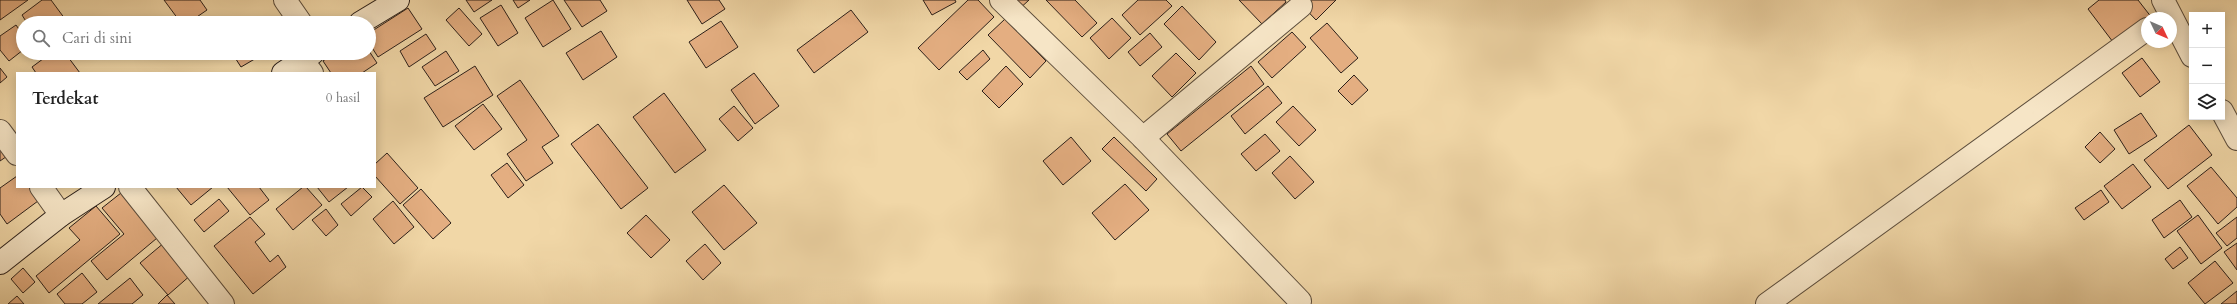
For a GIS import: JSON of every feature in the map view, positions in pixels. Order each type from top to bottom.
[{"type":"street","points":[[284,0],[296,16]]},
{"type":"street","points":[[372,16],[398,0]]},
{"type":"street","points":[[1001,0],[1143,138],[1300,301]]},
{"type":"street","points":[[1143,138],[1301,6]]},
{"type":"street","points":[[2165,10],[2189,51]]},
{"type":"street","points":[[1767,304],[2141,33]]},
{"type":"street","points":[[285,72],[309,62]]},
{"type":"street","points":[[2225,117],[2237,139]]},
{"type":"street","points":[[0,131],[16,153]]},
{"type":"street","points":[[42,188],[61,215]]},
{"type":"street","points":[[0,263],[61,215],[102,188]]},
{"type":"street","points":[[131,188],[223,304]]},
{"type":"building","points":[[0,0],[28,0],[0,20]]},
{"type":"building","points":[[42,0],[51,0],[63,16],[23,16]]},
{"type":"building","points":[[164,0],[200,0],[207,10],[198,16],[176,16]]},
{"type":"building","points":[[466,0],[492,0],[474,12]]},
{"type":"building","points":[[513,0],[530,0],[518,8]]},
{"type":"building","points":[[553,0],[571,29],[543,47],[525,18]]},
{"type":"building","points":[[564,0],[600,0],[607,11],[582,27]]},
{"type":"building","points":[[687,0],[719,0],[725,9],[702,24]]},
{"type":"building","points":[[923,0],[955,0],[956,2],[932,15]]},
{"type":"building","points":[[968,0],[978,0],[994,17],[939,70],[918,48]]},
{"type":"building","points":[[1006,0],[1029,0],[1017,11]]},
{"type":"building","points":[[1046,0],[1075,0],[1097,23],[1082,37]]},
{"type":"building","points":[[1138,0],[1166,0],[1172,6],[1140,35],[1122,15]]},
{"type":"building","points":[[1239,0],[1285,0],[1286,2],[1262,24]]},
{"type":"building","points":[[1297,0],[1336,0],[1316,20]]},
{"type":"building","points":[[2099,0],[2138,0],[2147,12],[2141,12],[2141,27],[2116,46],[2088,9]]},
{"type":"building","points":[[501,5],[518,33],[498,46],[480,18]]},
{"type":"building","points":[[1182,6],[1216,42],[1199,60],[1164,24]]},
{"type":"building","points":[[408,8],[422,29],[378,57],[376,54],[376,29]]},
{"type":"building","points":[[459,8],[482,34],[469,46],[446,20]]},
{"type":"building","points":[[851,10],[868,32],[814,73],[797,50]]},
{"type":"building","points":[[1112,18],[1131,38],[1109,59],[1090,38]]},
{"type":"building","points":[[1005,19],[1046,61],[1030,78],[988,35]]},
{"type":"building","points":[[721,21],[738,47],[706,68],[689,42]]},
{"type":"building","points":[[1327,23],[1358,58],[1341,73],[1310,38]]},
{"type":"building","points":[[16,25],[16,56],[9,61],[0,50],[0,36]]},
{"type":"building","points":[[601,31],[617,57],[583,80],[566,53]]},
{"type":"building","points":[[1292,32],[1306,47],[1272,78],[1258,62]]},
{"type":"building","points":[[1150,33],[1162,47],[1140,66],[1128,52]]},
{"type":"building","points":[[426,34],[436,49],[409,67],[400,51]]},
{"type":"building","points":[[983,50],[990,59],[967,80],[959,72]]},
{"type":"building","points":[[446,51],[459,71],[435,86],[422,67]]},
{"type":"building","points":[[1176,53],[1196,73],[1172,97],[1152,76]]},
{"type":"building","points":[[2142,58],[2160,82],[2140,97],[2122,73]]},
{"type":"building","points":[[42,60],[70,60],[79,72],[35,72],[32,67]]},
{"type":"building","points":[[236,60],[253,60],[241,67]]},
{"type":"building","points":[[375,60],[377,63],[364,72],[330,72],[323,61]]},
{"type":"building","points":[[475,66],[493,95],[443,127],[424,98]]},
{"type":"building","points":[[1006,66],[1023,84],[999,108],[982,91]]},
{"type":"building","points":[[1251,66],[1264,84],[1181,151],[1167,134]]},
{"type":"building","points":[[0,68],[7,77],[0,83]]},
{"type":"building","points":[[754,73],[779,106],[755,124],[731,90]]},
{"type":"building","points":[[1354,75],[1368,90],[1352,105],[1338,91]]},
{"type":"building","points":[[520,80],[559,136],[542,147],[553,163],[526,181],[507,154],[527,140],[497,96]]},
{"type":"building","points":[[1268,86],[1282,103],[1245,134],[1231,116]]},
{"type":"building","points":[[664,93],[706,150],[675,173],[633,117]]},
{"type":"building","points":[[483,104],[502,129],[474,150],[455,126]]},
{"type":"building","points":[[734,106],[753,128],[738,141],[719,119]]},
{"type":"building","points":[[1293,106],[1316,130],[1299,146],[1276,122]]},
{"type":"building","points":[[2141,113],[2157,136],[2129,154],[2114,130]]},
{"type":"building","points":[[598,124],[648,188],[621,209],[571,144]]},
{"type":"building","points":[[2189,125],[2212,155],[2168,189],[2144,160]]},
{"type":"building","points":[[2100,132],[2115,149],[2100,163],[2085,147]]},
{"type":"building","points":[[0,134],[13,152],[0,161]]},
{"type":"building","points":[[1265,134],[1280,151],[1256,171],[1241,154]]},
{"type":"building","points":[[1071,137],[1091,161],[1063,185],[1043,161]]},
{"type":"building","points":[[1114,137],[1157,179],[1146,191],[1102,149]]},
{"type":"building","points":[[387,153],[418,188],[400,204],[376,177],[376,163]]},
{"type":"building","points":[[1290,156],[1314,182],[1295,199],[1272,173]]},
{"type":"building","points":[[507,163],[524,185],[508,198],[491,175]]},
{"type":"building","points":[[2133,164],[2151,187],[2122,209],[2104,186]]},
{"type":"building","points":[[2211,167],[2237,198],[2237,207],[2218,224],[2187,186]]},
{"type":"building","points":[[16,177],[16,188],[30,188],[38,201],[7,224],[0,214],[0,188]]},
{"type":"building","points":[[1125,184],[1149,210],[1115,240],[1092,213]]},
{"type":"building","points":[[724,185],[757,223],[724,250],[692,212]]},
{"type":"building","points":[[177,188],[212,188],[191,205]]},
{"type":"building","points":[[228,188],[260,188],[269,200],[250,215]]},
{"type":"building","points":[[302,188],[307,188],[322,205],[293,230],[276,209]]},
{"type":"building","points":[[318,188],[347,188],[329,202]]},
{"type":"building","points":[[361,188],[363,188],[372,197],[351,216],[341,204]]},
{"type":"building","points":[[126,189],[163,233],[107,280],[91,261],[124,234],[102,208]]},
{"type":"building","points":[[421,189],[451,223],[433,239],[403,205]]},
{"type":"building","points":[[2101,190],[2109,202],[2084,220],[2075,208]]},
{"type":"building","points":[[219,199],[229,211],[204,232],[194,220]]},
{"type":"building","points":[[2180,200],[2192,217],[2164,238],[2152,220]]},
{"type":"building","points":[[393,201],[414,227],[394,244],[373,219]]},
{"type":"building","points":[[96,206],[120,234],[49,293],[36,276],[80,240],[69,228]]},
{"type":"building","points":[[326,209],[338,225],[326,236],[312,220]]},
{"type":"building","points":[[646,215],[670,240],[651,258],[627,233]]},
{"type":"building","points":[[2198,215],[2222,248],[2201,264],[2177,231]]},
{"type":"building","points":[[250,217],[265,234],[255,242],[270,262],[278,255],[286,267],[253,294],[214,246]]},
{"type":"building","points":[[2237,217],[2237,238],[2227,246],[2216,233]]},
{"type":"building","points":[[165,242],[192,274],[168,295],[140,263]]},
{"type":"building","points":[[2237,243],[2237,270],[2224,252]]},
{"type":"building","points":[[705,244],[721,263],[703,280],[686,261]]},
{"type":"building","points":[[2180,247],[2188,258],[2173,269],[2165,259]]},
{"type":"building","points":[[2215,261],[2233,283],[2205,304],[2188,283]]},
{"type":"building","points":[[23,268],[35,282],[23,293],[11,279]]},
{"type":"building","points":[[82,273],[97,292],[82,304],[65,304],[57,294]]},
{"type":"building","points":[[130,278],[143,295],[132,304],[98,304]]},
{"type":"building","points":[[2237,291],[2237,304],[2221,304]]},
{"type":"building","points":[[167,295],[175,304],[158,304]]},
{"type":"building","points":[[17,296],[24,304],[8,304]]}]
